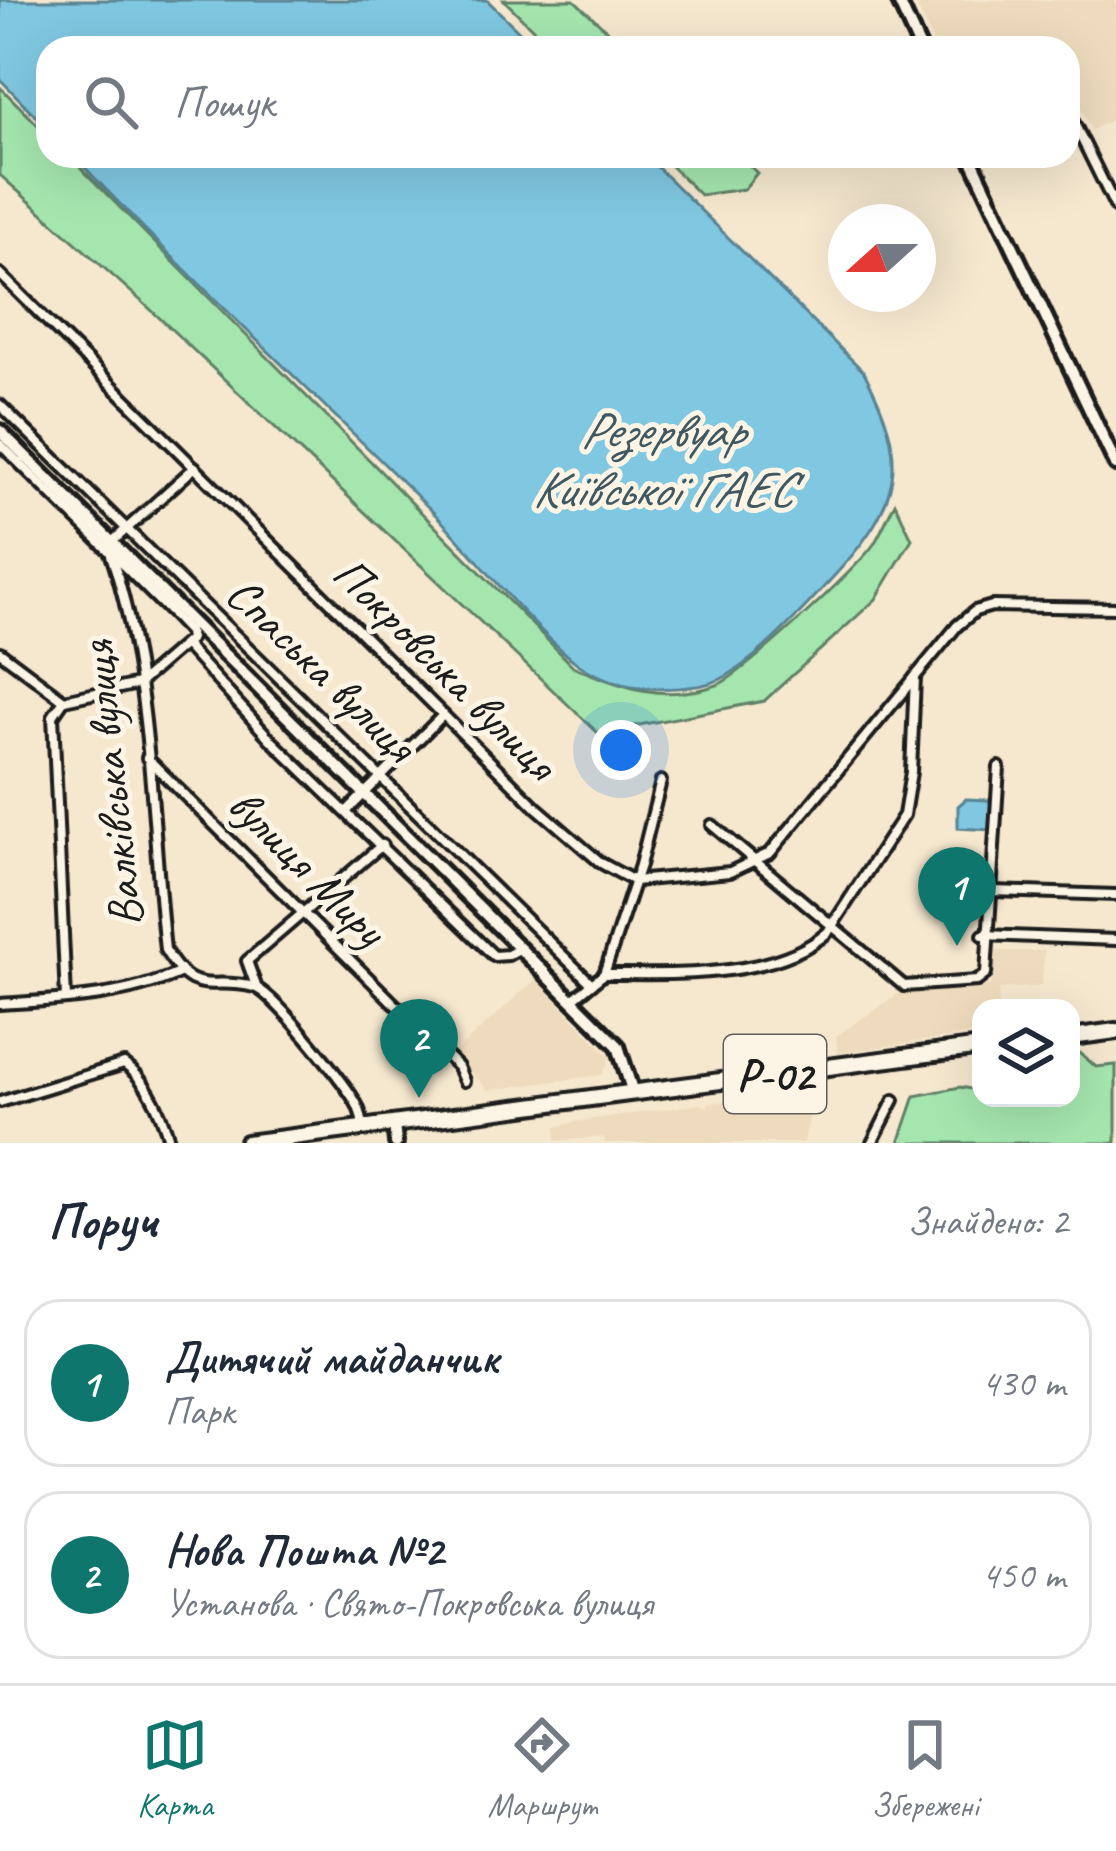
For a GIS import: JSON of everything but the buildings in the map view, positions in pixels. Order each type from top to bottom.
[{"type":"main road","points":[[1080,1036],[1116,1031]]},
{"type":"main road","name":"Р-02","points":[[247,1143],[972,1048]]},
{"type":"street","points":[[898,0],[914,36]]},
{"type":"street","points":[[1080,133],[1116,208]]},
{"type":"street","points":[[976,168],[1116,463]]},
{"type":"street","name":"Покровська вулиця","points":[[0,274],[572,840],[616,874],[634,881]]},
{"type":"street","name":"Спаська вулиця","points":[[0,405],[591,983]]},
{"type":"street","name":"Спаська вулиця","points":[[0,431],[4,444],[618,1046],[633,1093]]},
{"type":"street","points":[[111,547],[195,466]]},
{"type":"street","name":"Валківська вулиця","points":[[111,547],[138,684],[165,950],[178,973],[198,982],[257,988]]},
{"type":"street","points":[[634,881],[730,872],[770,853],[975,610],[992,606],[1116,608]]},
{"type":"street","points":[[66,999],[53,716],[64,700],[138,684],[185,645],[189,632],[172,608]]},
{"type":"street","points":[[185,645],[271,740],[494,956],[508,956],[519,949]]},
{"type":"street","points":[[0,652],[64,700]]},
{"type":"street","points":[[571,1001],[604,974],[728,970],[814,944],[904,815],[918,673]]},
{"type":"street","points":[[347,811],[444,715]]},
{"type":"street","name":"вулиця Миру","points":[[146,757],[458,1067],[464,1081]]},
{"type":"street","points":[[712,824],[892,979],[904,986],[977,981],[986,974],[999,767]]},
{"type":"street","points":[[604,974],[661,781]]},
{"type":"street","points":[[363,1128],[358,1105],[275,1002],[257,988],[247,961],[382,845]]},
{"type":"street","points":[[931,889],[1116,895]]},
{"type":"street","points":[[986,935],[1116,940]]},
{"type":"street","points":[[0,1004],[138,987],[178,973]]},
{"type":"street","points":[[0,1102],[124,1064],[152,1098],[170,1143]]},
{"type":"street","points":[[872,1143],[894,1100]]},
{"type":"street","points":[[394,1124],[396,1143]]},
{"type":"shaded area","points":[[914,0],[1116,0],[1116,118],[1091,130],[1080,105],[1080,36],[930,36]]},
{"type":"shaded area","points":[[994,951],[1045,951],[1041,986],[999,989],[998,999],[972,999],[972,1034],[838,1053],[836,1036],[901,992],[991,985]]},
{"type":"shaded area","points":[[536,979],[610,1057],[602,1075],[488,1090],[453,1054]]},
{"type":"shaded area","points":[[815,1089],[804,1143],[604,1143],[605,1137],[556,1141],[556,1127],[579,1121],[701,1104],[707,1107],[708,1103],[750,1102]]},
{"type":"green space","points":[[504,0],[574,0],[613,36],[540,36]]},
{"type":"green space","points":[[0,87],[36,123],[36,168],[81,168],[574,667],[626,686],[661,692],[717,685],[773,643],[847,574],[874,544],[895,503],[912,539],[876,599],[764,701],[598,733],[149,308],[0,175]]},
{"type":"green space","points":[[673,168],[752,168],[757,173],[744,189],[700,195]]},
{"type":"green space","points":[[1080,1053],[1096,1067],[1116,1065],[1116,1143],[899,1143],[915,1096],[960,1087],[972,1089],[972,1107],[1080,1107]]},
{"type":"water","points":[[0,0],[487,0],[524,36],[36,36],[36,116],[0,79]]},
{"type":"water","name":"Резервуар Київської ГАЕС","points":[[86,168],[658,168],[864,372],[889,431],[892,480],[886,502],[857,549],[810,602],[736,670],[701,685],[631,686],[578,664],[554,643],[429,508]]},
{"type":"water","points":[[966,799],[988,800],[993,805],[991,830],[958,828],[958,806]]},
{"type":"place","name":"Дитячий майданчик","points":[[957,946]]},
{"type":"place","name":"Нова Пошта №2","points":[[419,1098]]}]
